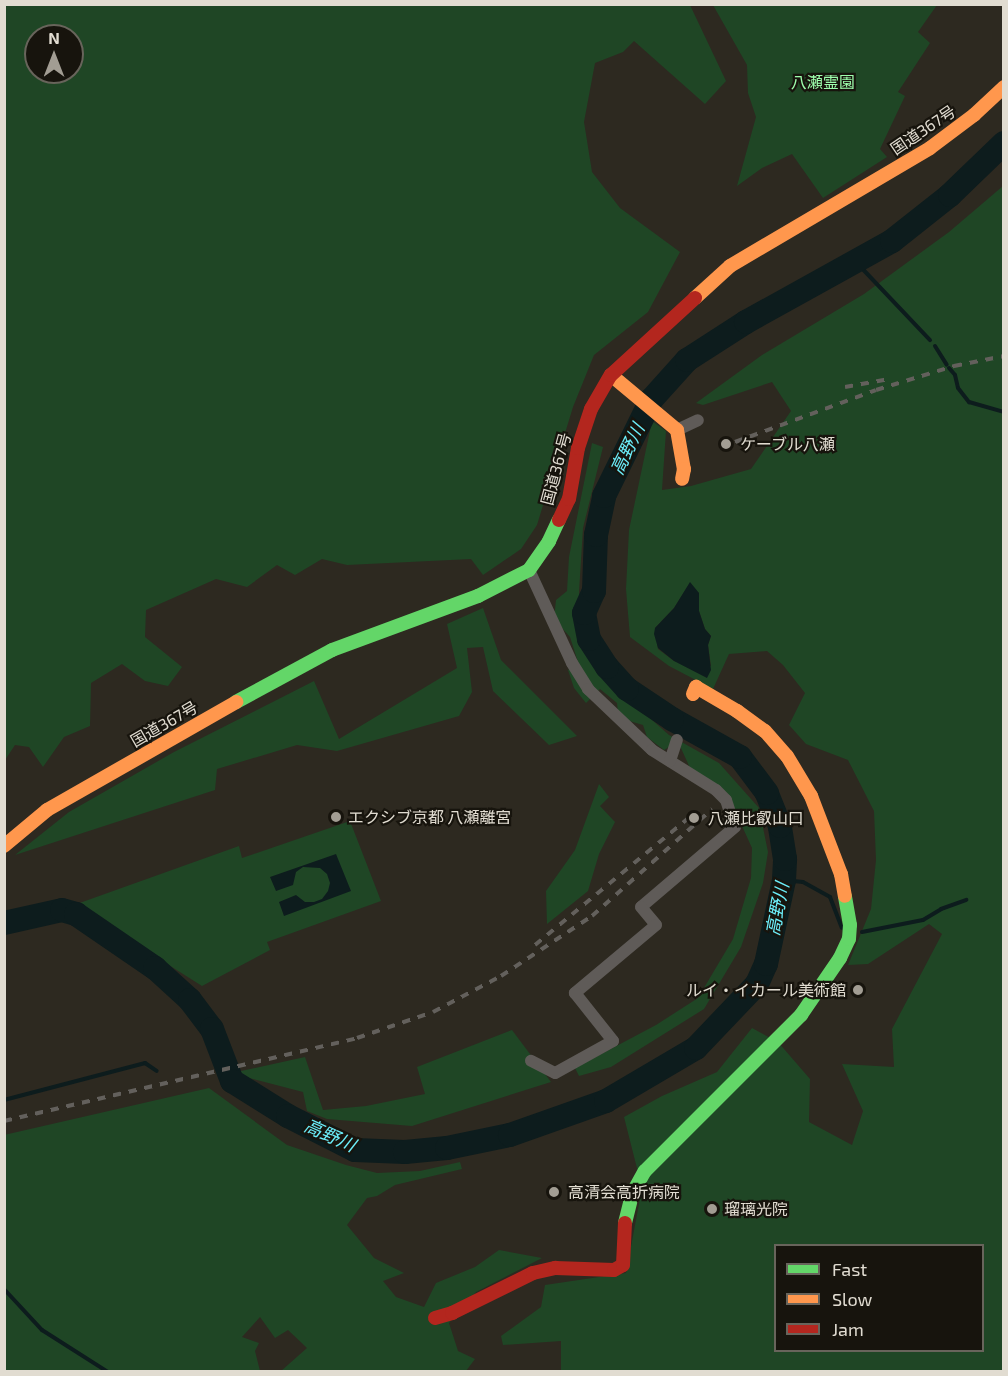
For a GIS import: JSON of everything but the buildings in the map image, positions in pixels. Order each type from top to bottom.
[{"type":"main road","name":"国道367号","points":[[4,846],[47,810],[283,675],[332,650],[478,596],[529,570],[549,541],[569,499],[578,448],[591,409],[611,375],[730,266],[930,148],[974,115],[1004,87]]},
{"type":"main road","points":[[611,375],[677,430],[684,469],[682,479]]},
{"type":"main road","points":[[435,1318],[452,1313],[533,1274],[555,1268],[614,1270],[623,1265],[626,1214],[632,1194],[645,1170],[801,1015],[840,958],[849,939],[850,925],[841,874],[811,796],[787,756],[765,731],[738,711],[696,687],[693,694]]},
{"type":"street","points":[[677,430],[698,420]]},
{"type":"street","points":[[529,570],[572,663],[588,689],[652,750],[721,795],[726,800],[735,827],[641,907],[656,926],[575,993],[613,1041],[555,1073],[531,1060]]},
{"type":"street","points":[[670,761],[677,740]]},
{"type":"green space","points":[[5,4],[690,5],[726,81],[705,104],[634,41],[623,52],[595,63],[584,122],[592,172],[620,208],[680,252],[648,312],[594,355],[573,407],[537,525],[521,549],[483,575],[471,559],[347,565],[322,559],[295,575],[277,565],[247,587],[216,579],[146,610],[145,637],[182,667],[168,686],[145,681],[122,664],[91,683],[90,726],[64,737],[43,767],[29,747],[15,745],[5,760]]},
{"type":"green space","name":"八瀬霊園","points":[[713,5],[937,5],[918,32],[930,43],[898,92],[905,96],[880,149],[887,157],[823,198],[792,154],[762,168],[737,186],[756,117],[748,93],[747,65]]},
{"type":"green space","points":[[1003,186],[1003,1371],[561,1371],[561,1341],[503,1345],[501,1336],[541,1307],[545,1285],[626,1273],[642,1188],[624,1117],[662,1096],[717,1072],[752,1028],[778,1042],[810,1079],[809,1122],[852,1145],[863,1111],[842,1064],[894,1067],[892,1029],[942,934],[929,924],[868,964],[848,965],[871,909],[876,860],[874,811],[848,760],[806,744],[789,725],[805,693],[783,665],[767,651],[729,654],[713,689],[669,666],[630,637],[626,589],[629,530],[652,421],[666,431],[662,490],[691,486],[751,469],[791,411],[772,382],[703,405],[696,403],[762,355],[864,294],[949,232]],"holes":[[[688,586],[699,593],[699,611],[705,629],[711,636],[708,645],[711,666],[674,661],[658,649],[655,628],[674,608]]]},
{"type":"green space","points":[[592,443],[603,447],[583,528],[579,592],[585,639],[607,680],[669,735],[719,763],[759,808],[768,852],[763,883],[741,947],[704,1009],[611,1067],[579,1076],[575,1068],[656,1025],[698,998],[733,939],[751,878],[752,848],[727,793],[690,768],[680,746],[674,744],[664,750],[647,737],[643,725],[626,720],[618,713],[617,703],[600,689],[586,703],[574,688],[568,670],[578,662],[570,637],[554,619],[556,600],[567,591],[569,557]]},
{"type":"green space","points":[[483,608],[501,660],[577,736],[549,745],[493,691],[483,647],[467,648],[472,692],[459,716],[337,751],[297,745],[217,769],[215,790],[15,855],[69,812],[174,752],[314,681],[339,739],[457,668],[447,624]]},
{"type":"green space","points":[[599,784],[609,797],[600,806],[615,822],[599,854],[588,891],[547,924],[546,891],[575,850]]},
{"type":"green space","points":[[350,821],[381,901],[267,942],[270,950],[202,986],[74,905],[239,846],[242,858]]},
{"type":"green space","points":[[512,1030],[551,1082],[412,1126],[327,1119],[307,1111],[303,1092],[241,1076],[241,1071],[305,1057],[323,1110],[366,1106],[425,1094],[417,1067]]},
{"type":"green space","points":[[209,1088],[287,1145],[346,1165],[377,1173],[420,1171],[460,1162],[462,1169],[395,1185],[377,1196],[367,1198],[347,1225],[374,1258],[404,1273],[383,1281],[396,1297],[424,1307],[436,1283],[475,1267],[499,1250],[542,1258],[476,1292],[449,1323],[458,1351],[475,1359],[466,1371],[281,1371],[307,1348],[288,1330],[275,1338],[260,1317],[242,1337],[259,1343],[255,1351],[260,1371],[5,1371],[4,1135]]},
{"type":"shaded area","points":[[690,582],[699,593],[699,611],[705,629],[711,636],[708,645],[711,670],[707,678],[674,661],[658,648],[654,634],[655,628],[674,608]]},
{"type":"shaded area","points":[[336,854],[351,891],[284,916],[279,902],[296,895],[305,902],[322,899],[330,883],[327,874],[320,868],[303,867],[296,872],[293,885],[276,891],[270,877]]},
{"type":"waterway","name":"高野川","points":[[4,923],[62,910],[76,914],[155,968],[190,1000],[212,1029],[232,1081],[288,1116],[355,1150],[405,1152],[447,1148],[510,1135],[606,1101],[696,1048],[757,984],[766,964],[784,880],[785,859],[780,826],[767,793],[740,757],[672,719],[627,689],[607,667],[589,639],[584,613],[594,591],[596,535],[604,496],[651,400],[687,360],[746,322],[892,241],[950,195],[1004,143]]},
{"type":"waterway","points":[[855,261],[930,340]]},
{"type":"waterway","points":[[935,346],[947,365]]},
{"type":"waterway","points":[[949,368],[955,375],[958,388],[969,402],[1004,412]]},
{"type":"waterway","points":[[784,880],[803,882],[830,897],[842,928]]},
{"type":"waterway","points":[[862,932],[923,920],[941,909],[966,900]]},
{"type":"waterway","points":[[4,1100],[145,1063],[157,1071]]},
{"type":"waterway","points":[[4,1289],[42,1330],[108,1372]]},
{"type":"railway","points":[[735,442],[876,390],[954,366],[1004,356]]},
{"type":"railway","points":[[845,387],[889,379]]},
{"type":"railway","points":[[4,1121],[357,1038],[433,1012],[501,976],[592,916],[712,809]]},
{"type":"railway","points":[[535,945],[692,815]]},
{"type":"traffic: fast","points":[[236,702],[332,650],[478,596],[529,570],[549,541],[559,520]]},
{"type":"traffic: fast","points":[[625,1223],[632,1194],[645,1171],[801,1015],[840,958],[849,939],[850,925],[845,896]]},
{"type":"traffic: slow","points":[[695,298],[730,266],[930,148],[974,115],[1004,87]]},
{"type":"traffic: slow","points":[[611,375],[677,430],[684,469],[682,479]]},
{"type":"traffic: slow","points":[[693,694],[696,687],[737,711],[765,731],[787,756],[811,796],[841,874],[845,896]]},
{"type":"traffic: slow","points":[[4,846],[47,810],[236,702]]},
{"type":"traffic: jam","points":[[559,520],[569,499],[578,448],[591,409],[611,375],[695,298]]},
{"type":"traffic: jam","points":[[435,1318],[452,1313],[533,1273],[555,1268],[614,1270],[623,1265],[625,1223]]},
{"type":"place","name":"ケーブル八瀬","points":[[726,444]]},
{"type":"place","name":"エクシブ京都 八瀬離宮","points":[[336,817]]},
{"type":"place","name":"八瀬比叡山口","points":[[694,818]]},
{"type":"place","name":"ルイ・イカール美術館","points":[[858,990]]},
{"type":"place","name":"高清会高折病院","points":[[554,1192]]},
{"type":"place","name":"瑠璃光院","points":[[712,1209]]}]
